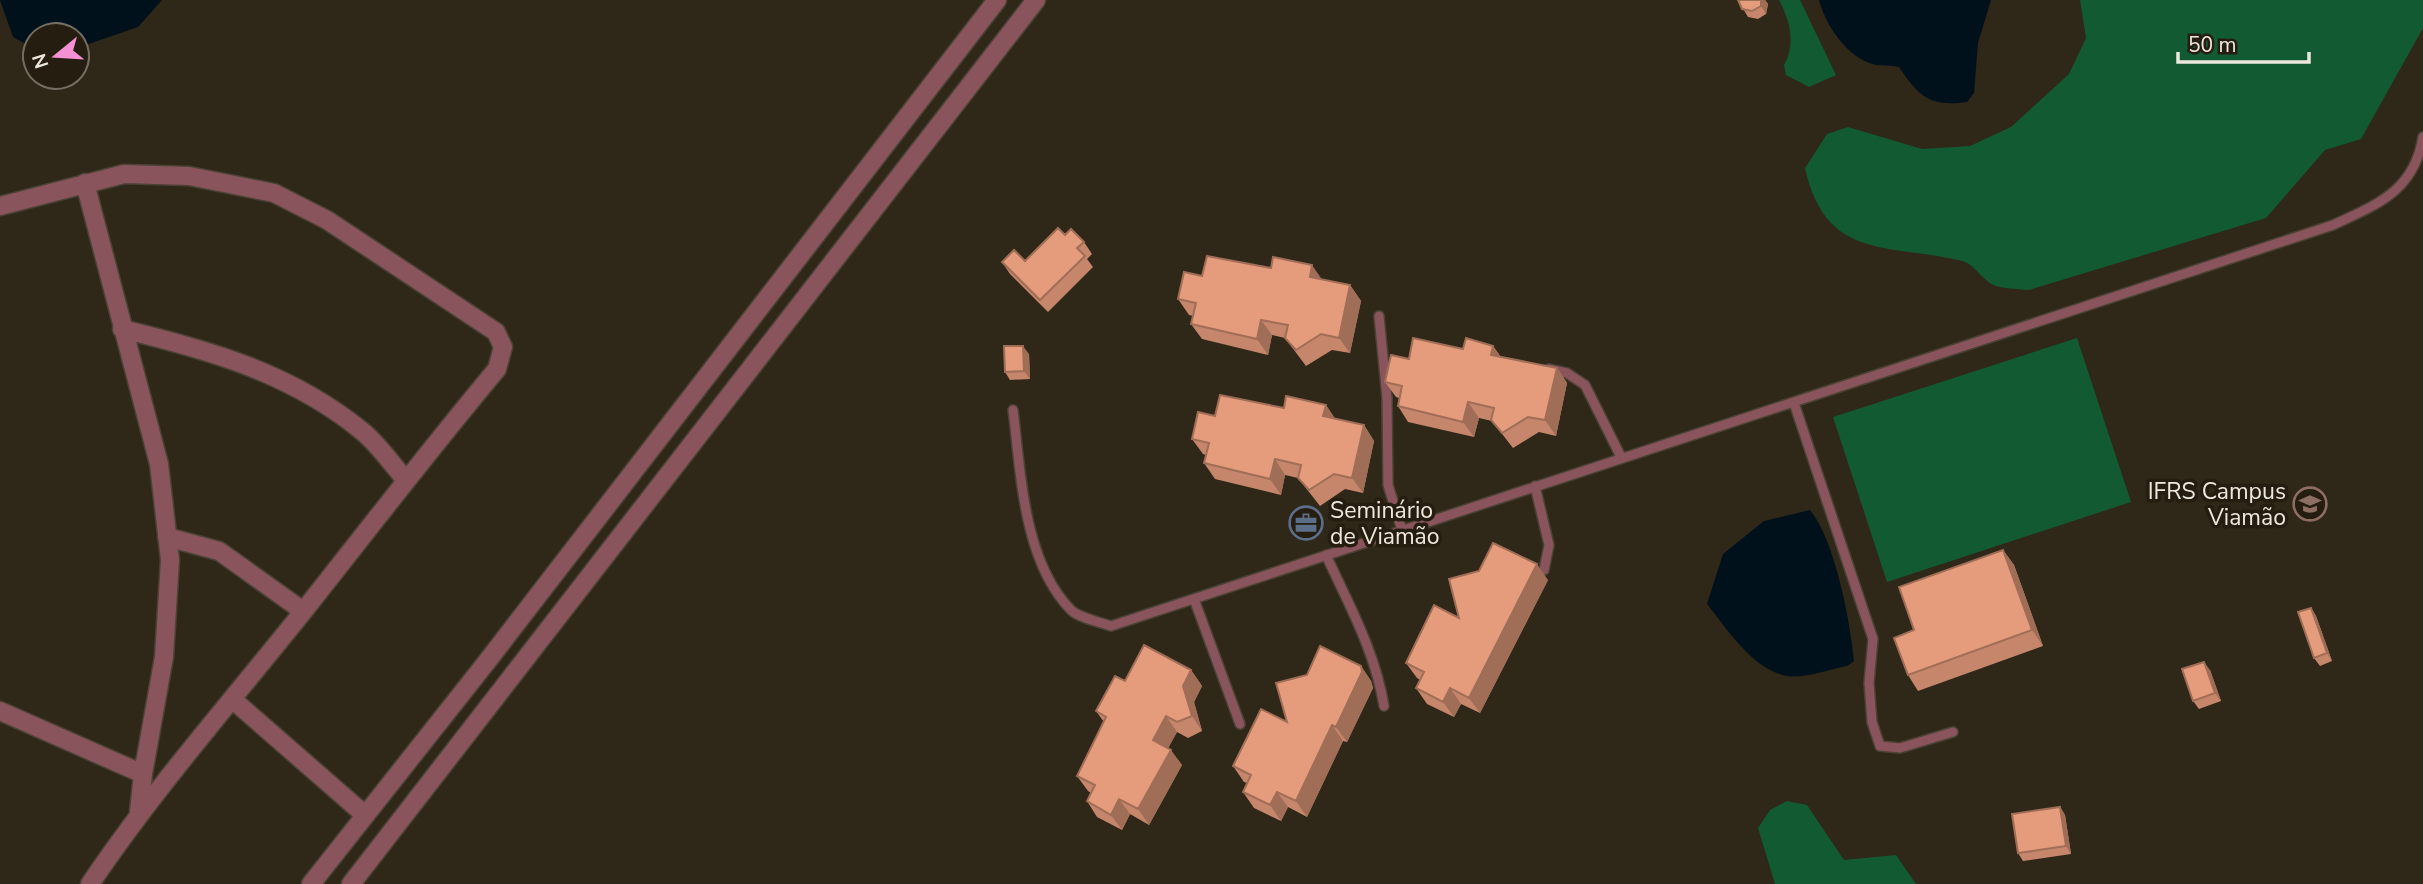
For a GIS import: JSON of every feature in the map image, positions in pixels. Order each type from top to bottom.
[{"type":"street","points":[[311,884],[997,0]]},
{"type":"street","points":[[351,884],[1036,0]]},
{"type":"street","points":[[936,80],[961,99]]},
{"type":"street","points":[[0,206],[124,174],[189,176],[274,193],[327,220],[496,332],[503,347],[497,369],[405,479],[303,611],[139,811],[90,884]]},
{"type":"street","points":[[85,183],[159,464],[170,561],[164,657],[139,811]]},
{"type":"street","points":[[122,329],[183,343],[289,381],[363,432],[405,479]]},
{"type":"street","points":[[620,489],[645,508]]},
{"type":"street","points":[[167,537],[219,551],[303,611]]},
{"type":"street","points":[[232,699],[365,815]]},
{"type":"street","points":[[0,710],[143,774]]},
{"type":"lane","points":[[1013,410],[1026,518],[1047,574],[1072,611],[1111,626],[2333,225],[2388,198],[2412,173],[2423,137]]},
{"type":"lane","points":[[1379,316],[1387,398],[1388,485],[1402,530]]},
{"type":"lane","points":[[1543,368],[1567,373],[1585,385],[1621,457]]},
{"type":"lane","points":[[1794,403],[1873,639],[1869,683],[1872,722],[1880,746],[1900,748],[1953,732]]},
{"type":"lane","points":[[1535,486],[1549,545],[1544,570]]},
{"type":"lane","points":[[1326,555],[1368,644],[1378,671],[1384,706]]},
{"type":"lane","points":[[1194,598],[1240,724]]},
{"type":"green space","points":[[1779,0],[1800,0],[1836,75],[1809,87],[1786,75],[1784,65],[1791,41],[1786,16]]},
{"type":"green space","points":[[2080,0],[2423,0],[2423,28],[2361,139],[2325,150],[2266,218],[2029,290],[1996,286],[1962,261],[1864,243],[1845,234],[1828,220],[1815,198],[1805,168],[1827,134],[1848,127],[1922,149],[1970,146],[2011,127],[2069,74],[2086,38]]},
{"type":"green space","points":[[2077,338],[2131,502],[1887,582],[1833,417]]},
{"type":"green space","points":[[1787,801],[1807,805],[1844,860],[1896,855],[1916,884],[1775,884],[1758,828],[1770,810]]},
{"type":"water","points":[[0,0],[162,0],[138,27],[91,43],[91,21],[21,21],[21,41],[13,37]]},
{"type":"water","points":[[1819,0],[1991,0],[1978,43],[1974,93],[1967,102],[1934,101],[1920,93],[1899,67],[1876,65],[1856,56],[1833,30]]},
{"type":"water","points":[[1810,510],[1819,523],[1834,560],[1845,604],[1854,661],[1847,666],[1817,673],[1787,676],[1774,672],[1752,657],[1707,604],[1723,554],[1764,521]]},
{"type":"building","points":[[1738,0],[1761,0],[1761,6],[1752,11],[1742,9]]},
{"type":"building","points":[[1058,228],[1065,235],[1071,229],[1084,242],[1077,248],[1085,256],[1040,300],[1002,262],[1014,250],[1025,261]]},
{"type":"building","points":[[1207,256],[1271,268],[1273,257],[1312,265],[1310,277],[1350,285],[1339,338],[1321,334],[1296,350],[1285,338],[1288,325],[1261,320],[1257,339],[1191,324],[1196,303],[1178,299],[1184,272],[1202,276]]},
{"type":"building","points":[[1413,338],[1463,349],[1466,338],[1493,346],[1491,355],[1557,368],[1545,420],[1528,417],[1502,433],[1491,420],[1494,408],[1468,402],[1463,422],[1398,406],[1402,386],[1385,382],[1391,355],[1409,359]]},
{"type":"building","points":[[1004,346],[1023,346],[1024,371],[1005,372]]},
{"type":"building","points":[[1220,395],[1284,408],[1286,396],[1326,405],[1323,416],[1364,425],[1352,478],[1334,474],[1309,490],[1298,478],[1301,465],[1275,459],[1270,479],[1204,463],[1209,443],[1192,439],[1198,412],[1215,416]]},
{"type":"building","points":[[1493,543],[1537,564],[1469,698],[1450,688],[1443,702],[1416,688],[1424,672],[1406,663],[1434,605],[1459,618],[1449,579],[1479,571]]},
{"type":"building","points":[[2003,550],[2032,630],[1908,675],[1894,638],[1914,630],[1899,587]]},
{"type":"building","points":[[2311,608],[2327,653],[2314,658],[2298,612]]},
{"type":"building","points":[[1144,645],[1191,670],[1183,686],[1192,716],[1177,722],[1166,716],[1153,740],[1171,750],[1138,809],[1119,799],[1111,815],[1087,801],[1095,785],[1077,776],[1106,717],[1096,711],[1115,676],[1125,681]]},
{"type":"building","points":[[1320,646],[1361,666],[1362,672],[1336,727],[1332,725],[1296,801],[1277,792],[1270,805],[1243,792],[1251,775],[1233,766],[1261,709],[1287,722],[1276,683],[1307,675]]},
{"type":"building","points":[[2204,662],[2215,693],[2193,701],[2182,669]]},
{"type":"building","points":[[2060,807],[2066,846],[2018,853],[2012,814]]},
{"type":"place","name":"IFRS Campus Viamão","points":[[2310,504]]},
{"type":"place","name":"Seminário de Viamão","points":[[1306,523]]}]
